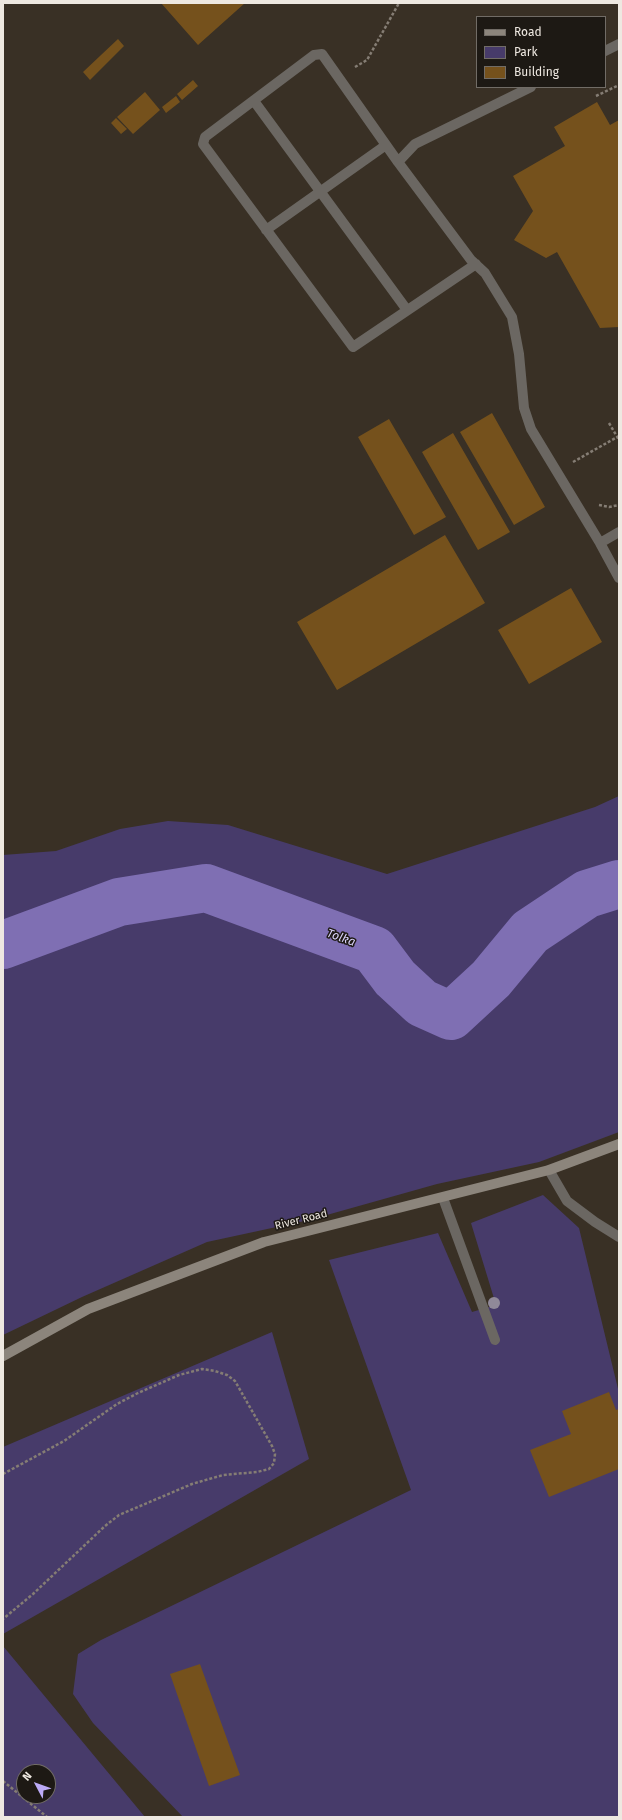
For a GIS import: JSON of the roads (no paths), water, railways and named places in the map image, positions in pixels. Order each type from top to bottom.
[{"type":"main road","name":"River Road","points":[[3,1356],[88,1309],[264,1242],[549,1170],[619,1144]]},
{"type":"lane","points":[[606,50],[619,44]]},
{"type":"lane","points":[[476,264],[352,347],[203,144],[205,137],[314,55],[322,54],[398,162],[476,264],[486,273],[512,317],[519,354],[524,408],[531,429],[600,543],[619,578]]},
{"type":"lane","points":[[398,162],[415,144],[529,88]]},
{"type":"lane","points":[[254,101],[407,310]]},
{"type":"lane","points":[[266,230],[386,145]]},
{"type":"lane","points":[[600,543],[619,532]]},
{"type":"lane","points":[[549,1170],[567,1201],[595,1222],[619,1237]]},
{"type":"lane","points":[[443,1198],[495,1340]]},
{"type":"waterway","name":"Tolka","points":[[3,945],[119,902],[206,888],[374,950],[395,978],[422,1003],[451,1016],[491,979],[530,932],[587,894],[619,884]]}]
